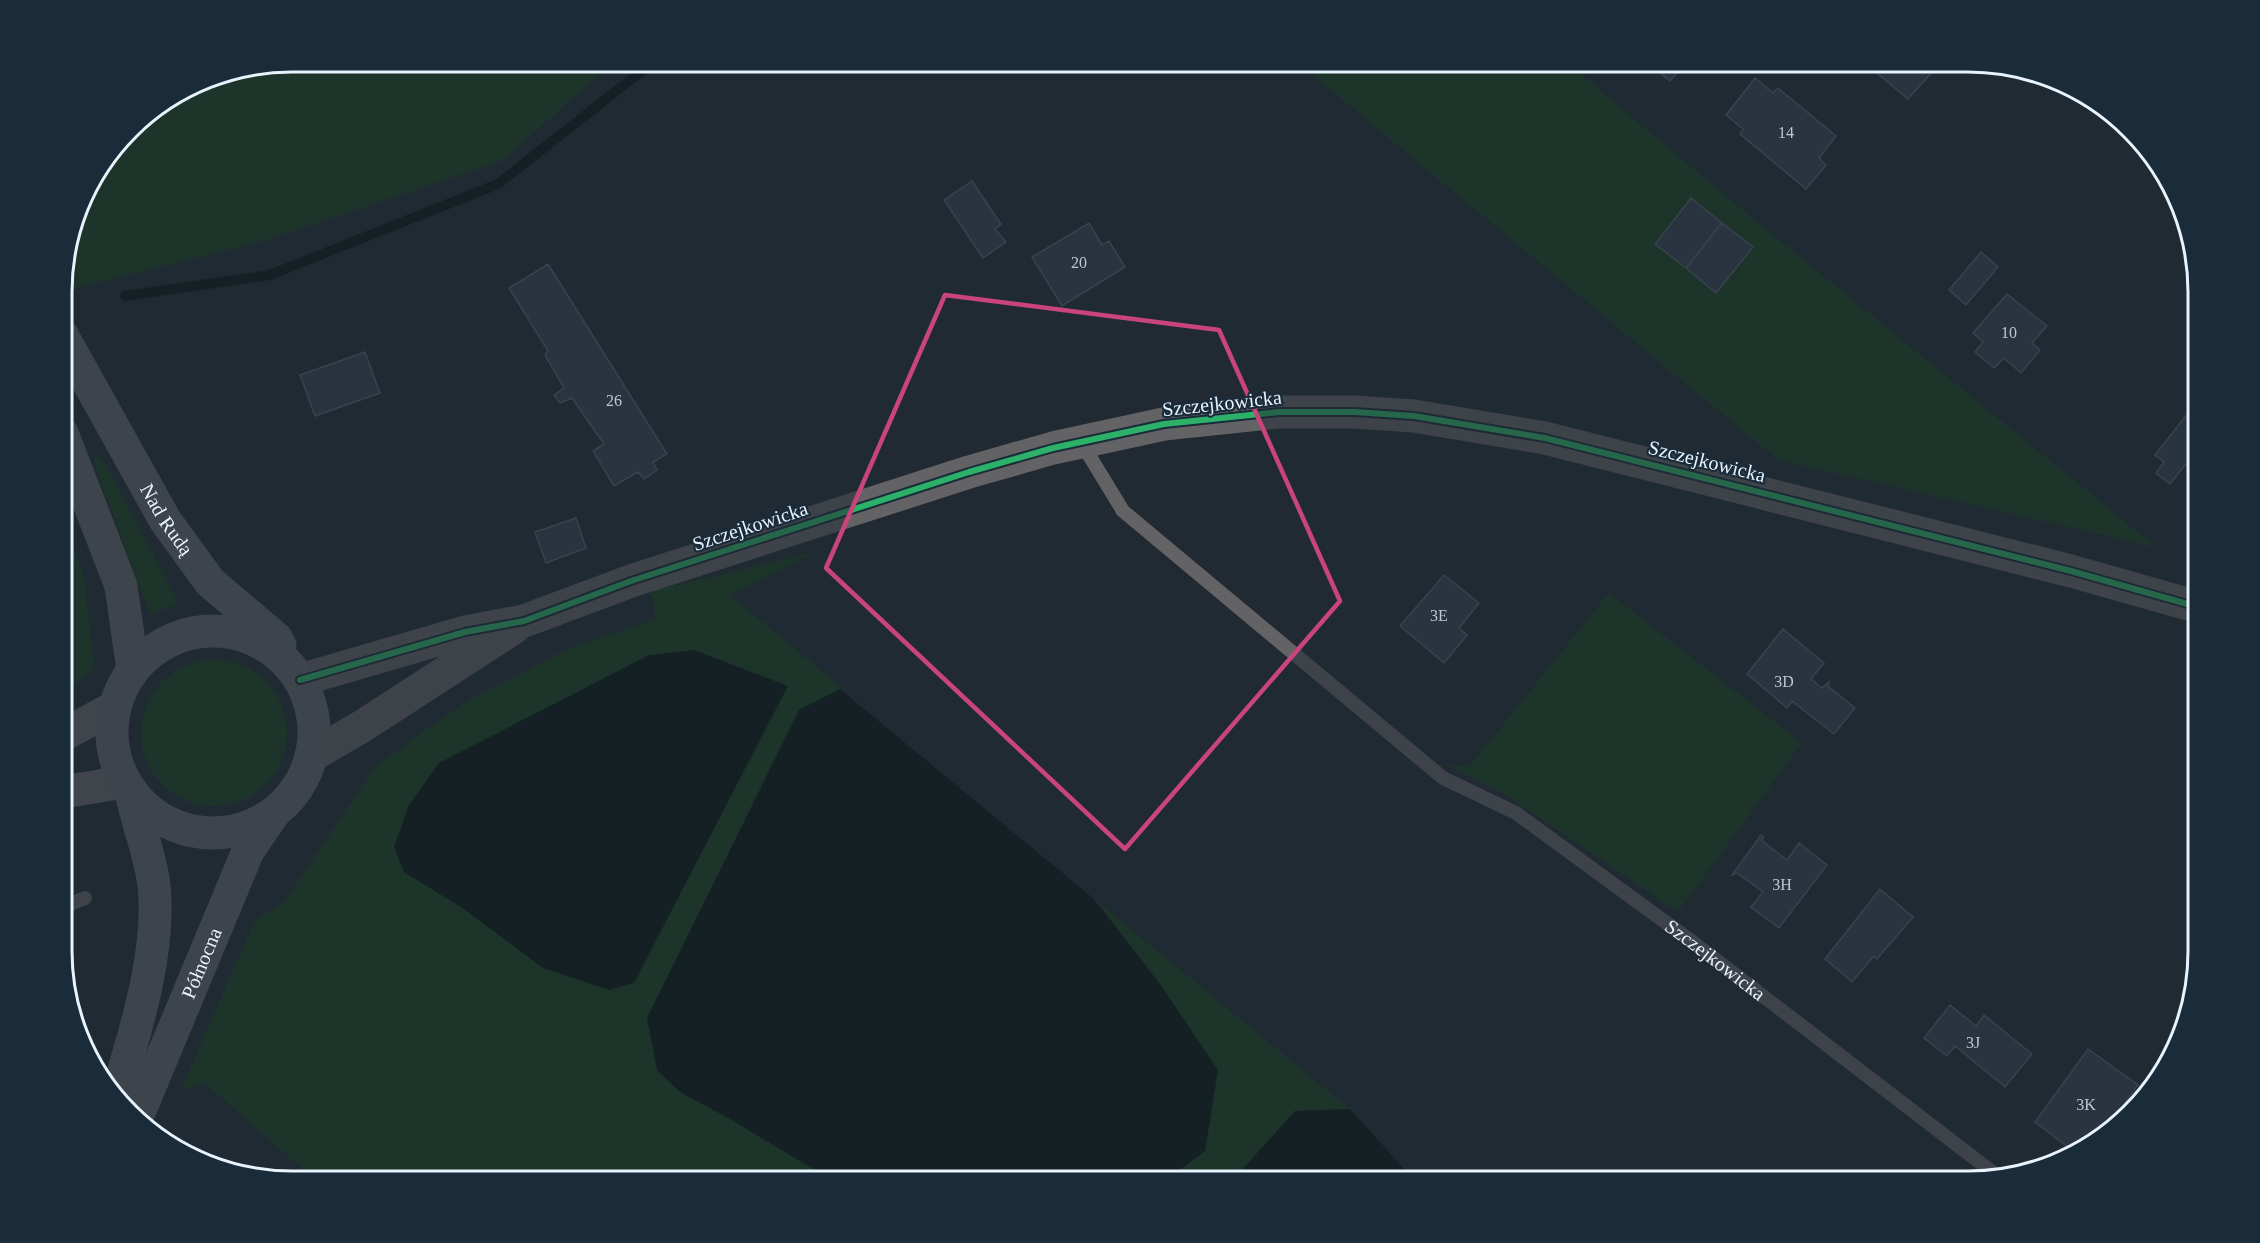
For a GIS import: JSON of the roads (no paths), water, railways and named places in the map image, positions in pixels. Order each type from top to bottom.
[{"type":"main road","name":"Nad Rudą","points":[[72,353],[165,520],[183,547],[210,582],[276,638],[300,680]]},
{"type":"main road","points":[[72,459],[121,586],[133,670]]},
{"type":"main road","points":[[119,1087],[143,995],[153,927],[152,873],[128,787],[112,742],[115,707],[119,693],[145,656],[171,639],[194,632],[218,630],[231,632],[271,648],[300,680],[312,709],[314,725],[311,756],[298,787],[275,812],[239,830],[220,833],[200,832],[180,828],[162,820],[146,808],[128,787]]},
{"type":"main road","points":[[72,730],[115,707]]},
{"type":"main road","points":[[72,791],[128,787]]},
{"type":"main road","name":"Północna","points":[[140,1110],[248,851],[275,812]]},
{"type":"street","name":"Szczejkowicka","points":[[300,680],[465,632],[524,621],[631,581],[969,472],[1081,442],[1164,424],[1279,412],[1366,413],[1481,426],[1545,438],[2071,571],[2188,604]]},
{"type":"street","name":"Szczejkowicka","points":[[311,756],[427,685],[524,621]]},
{"type":"lane","name":"Szczejkowicka","points":[[1081,442],[1123,511],[1443,778],[1516,813],[1694,943],[1990,1170]]},
{"type":"lane","points":[[72,903],[85,898]]},
{"type":"waterway","points":[[125,296],[270,275],[498,184],[640,72]]}]
